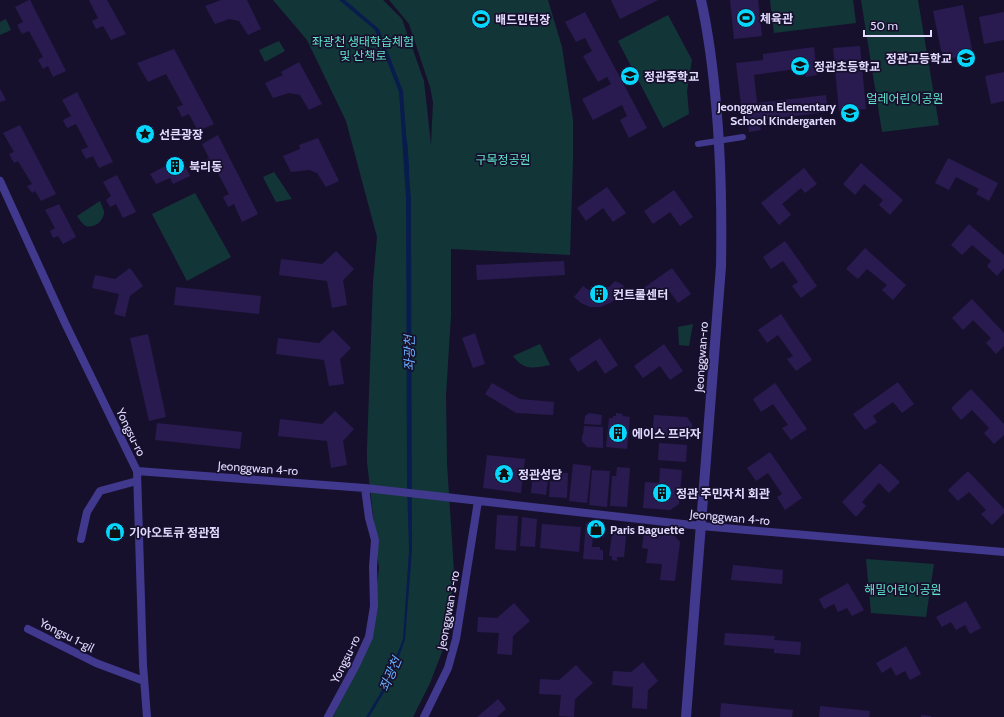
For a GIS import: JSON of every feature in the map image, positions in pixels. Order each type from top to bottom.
[{"type":"street","name":"Jeonggwan-ro","points":[[686,717],[721,266],[722,207],[720,134],[713,64],[701,0]]},
{"type":"street","points":[[698,144],[743,137]]},
{"type":"street","name":"Yongsu-ro","points":[[0,181],[137,471],[144,681],[147,717]]},
{"type":"street","name":"Jeonggwan 4-ro","points":[[137,471],[365,488],[701,526],[1004,552]]},
{"type":"street","points":[[81,539],[87,512],[100,491],[137,481]]},
{"type":"street","name":"Yongsu-ro","points":[[328,717],[353,672],[369,637],[374,606],[373,567],[375,540],[369,518],[365,488]]},
{"type":"street","name":"Jeonggwan 3-ro","points":[[424,717],[448,668],[456,639],[478,501]]},
{"type":"street","name":"Yongsu 1-gil","points":[[28,629],[96,663],[144,681]]},
{"type":"green space","name":"좌광천 생태학습체험 및 산책로","points":[[273,0],[383,0],[402,19],[424,81],[431,145],[433,102],[430,87],[409,24],[389,0],[548,0],[562,47],[573,120],[570,255],[451,249],[451,315],[446,396],[447,464],[454,572],[447,639],[430,683],[413,717],[333,717],[370,643],[379,568],[367,462],[373,282],[377,237],[346,121],[307,40]]},
{"type":"green space","points":[[770,0],[853,0],[856,23],[774,33]]},
{"type":"green space","name":"얼레어린이공원","points":[[861,0],[918,0],[939,125],[882,132]]},
{"type":"green space","points":[[668,15],[692,60],[687,91],[689,114],[663,128],[618,41]]},
{"type":"green space","points":[[6,19],[11,30],[0,35],[0,22]]},
{"type":"green space","points":[[279,41],[285,51],[265,62],[259,50]]},
{"type":"green space","points":[[274,172],[292,199],[276,202],[263,177]]},
{"type":"green space","points":[[195,193],[231,257],[187,281],[152,214]]},
{"type":"green space","points":[[100,201],[104,211],[103,217],[96,225],[89,227],[86,226],[77,216]]},
{"type":"green space","points":[[693,324],[689,346],[679,345],[678,327]]},
{"type":"green space","points":[[540,344],[550,365],[529,367],[521,364],[513,356]]},
{"type":"green space","name":"해밀어린이공원","points":[[866,559],[934,564],[926,617],[871,613]]},
{"type":"water","points":[[339,0],[345,0],[379,29],[403,91],[411,199],[412,551],[405,640],[388,686],[369,717],[366,717],[385,685],[403,639],[409,550],[407,484],[406,199],[399,92],[375,30]]},
{"type":"building","points":[[29,0],[66,71],[53,77],[48,66],[43,69],[38,60],[43,57],[29,31],[22,34],[17,25],[23,22],[15,7]]},
{"type":"building","points":[[89,0],[107,0],[126,34],[111,40],[103,26],[96,29],[92,21],[98,18]]},
{"type":"building","points":[[221,0],[247,0],[261,29],[248,35],[239,21],[229,19],[215,24],[205,6]]},
{"type":"building","points":[[611,0],[658,0],[620,19]]},
{"type":"building","name":"체육관","points":[[730,0],[758,0],[762,36],[734,39]]},
{"type":"building","points":[[963,5],[973,54],[943,60],[933,11]]},
{"type":"building","points":[[585,12],[647,128],[629,138],[620,120],[627,116],[622,105],[593,120],[582,99],[611,84],[607,77],[598,82],[583,56],[592,51],[585,38],[576,42],[565,22]]},
{"type":"building","points":[[1004,12],[1004,40],[984,44],[979,17]]},
{"type":"building","points":[[860,46],[866,109],[839,111],[833,48]]},
{"type":"building","points":[[814,47],[817,75],[806,77],[803,68],[754,75],[757,103],[826,95],[828,112],[759,120],[761,130],[749,132],[748,121],[743,122],[736,63],[763,60],[763,54]]},
{"type":"building","points":[[174,49],[214,124],[198,131],[189,114],[182,117],[177,107],[183,105],[166,74],[148,82],[137,63]]},
{"type":"building","points":[[299,62],[322,104],[309,110],[300,95],[289,93],[273,98],[265,83],[283,75],[281,72]]},
{"type":"building","points":[[1004,72],[1004,101],[991,104],[985,76]]},
{"type":"building","points":[[0,89],[6,100],[0,102]]},
{"type":"building","points":[[77,92],[113,162],[99,168],[93,156],[86,159],[81,150],[88,147],[76,124],[67,128],[63,120],[71,116],[62,100]]},
{"type":"building","points":[[20,125],[56,194],[41,201],[35,191],[32,193],[27,186],[32,184],[18,161],[14,163],[9,154],[14,152],[3,133]]},
{"type":"building","points":[[218,135],[258,214],[242,222],[234,204],[228,207],[223,197],[229,194],[214,166],[208,168],[204,161],[209,158],[202,144]]},
{"type":"building","points":[[318,138],[339,181],[326,187],[317,173],[309,170],[291,172],[283,156],[300,149],[299,145]]},
{"type":"building","name":"북리동","points":[[181,158],[190,176],[173,184],[170,178],[156,184],[150,174]]},
{"type":"building","points":[[948,158],[998,183],[989,201],[976,194],[979,189],[956,177],[949,190],[935,183]]},
{"type":"building","points":[[861,163],[903,200],[890,215],[879,205],[883,200],[864,184],[855,195],[843,184]]},
{"type":"building","points":[[804,168],[817,184],[805,193],[801,188],[782,204],[791,215],[779,225],[761,203]]},
{"type":"building","points":[[117,175],[136,212],[123,218],[116,204],[110,207],[106,200],[111,196],[103,182]]},
{"type":"building","points":[[607,187],[626,213],[613,222],[603,208],[586,221],[577,208]]},
{"type":"building","points":[[674,190],[693,217],[680,226],[670,212],[653,224],[644,211]]},
{"type":"building","points":[[59,204],[76,237],[63,244],[58,236],[53,238],[50,231],[55,228],[45,210]]},
{"type":"building","points":[[969,224],[1004,255],[1004,268],[997,276],[987,266],[991,261],[972,245],[962,255],[951,245]]},
{"type":"building","points":[[785,241],[817,286],[801,298],[792,286],[798,282],[783,261],[771,269],[763,257]]},
{"type":"building","points":[[865,248],[906,285],[893,300],[882,290],[887,285],[867,269],[858,279],[846,269]]},
{"type":"building","points":[[336,251],[354,269],[343,280],[347,305],[332,308],[327,281],[279,275],[281,259],[322,264]]},
{"type":"building","points":[[564,261],[565,275],[477,280],[476,265]]},
{"type":"building","points":[[130,268],[143,286],[130,296],[125,317],[114,314],[119,294],[92,288],[95,275],[115,279]]},
{"type":"building","points":[[672,268],[691,294],[678,303],[668,289],[650,301],[642,289]]},
{"type":"building","name":"컨트롤센터","points":[[615,281],[623,285],[625,289],[619,297],[600,307],[590,307],[581,303],[574,297],[583,286],[594,292],[602,291]]},
{"type":"building","points":[[176,287],[261,296],[259,314],[174,305]]},
{"type":"building","points":[[972,299],[1004,333],[1004,346],[996,354],[986,343],[991,338],[973,320],[963,330],[952,318]]},
{"type":"building","points":[[781,314],[812,360],[796,371],[787,359],[793,356],[778,335],[767,343],[758,330]]},
{"type":"building","points":[[333,330],[351,348],[340,359],[344,384],[329,386],[324,360],[276,354],[278,338],[319,343]]},
{"type":"building","points":[[475,333],[485,364],[473,368],[462,338]]},
{"type":"building","points":[[148,334],[166,417],[149,421],[130,338]]},
{"type":"building","points":[[600,338],[618,365],[605,374],[596,360],[578,372],[569,359]]},
{"type":"building","points":[[664,344],[683,371],[670,380],[660,366],[643,378],[634,366]]},
{"type":"building","points":[[898,382],[914,404],[902,413],[893,402],[873,416],[877,422],[865,430],[853,414]]},
{"type":"building","points":[[492,383],[520,399],[554,402],[553,415],[516,413],[485,394]]},
{"type":"building","points":[[775,383],[807,429],[791,440],[782,428],[788,425],[773,404],[761,412],[753,399]]},
{"type":"building","points":[[971,389],[1004,424],[1004,435],[994,444],[984,433],[989,428],[972,410],[961,420],[951,408]]},
{"type":"building","points":[[335,411],[354,429],[343,441],[347,465],[331,468],[327,441],[278,436],[280,419],[322,424]]},
{"type":"building","points":[[589,413],[602,415],[601,425],[584,424],[585,416]]},
{"type":"building","name":"에이스 프라자","points":[[616,413],[623,414],[622,416],[630,417],[627,449],[606,447],[609,418],[616,416]]},
{"type":"building","points":[[654,415],[687,417],[692,424],[691,440],[652,438]]},
{"type":"building","points":[[157,423],[242,432],[240,449],[155,440]]},
{"type":"building","points":[[584,426],[603,427],[603,448],[587,447],[582,441]]},
{"type":"building","points":[[659,443],[687,445],[686,462],[658,460]]},
{"type":"building","points":[[770,452],[802,498],[785,510],[777,497],[782,494],[768,473],[756,481],[747,468]]},
{"type":"building","name":"정관성당","points":[[487,455],[525,459],[521,493],[483,488]]},
{"type":"building","points":[[880,463],[900,482],[889,493],[879,483],[862,502],[866,506],[856,517],[842,502]]},
{"type":"building","points":[[573,464],[591,466],[587,503],[569,501]]},
{"type":"building","points":[[617,467],[630,468],[627,507],[610,506],[612,476],[616,476]]},
{"type":"building","name":"정관 주민자치 회관","points":[[660,468],[682,470],[679,504],[670,510],[643,508],[645,482],[659,483]]},
{"type":"building","points":[[592,470],[610,471],[607,507],[589,505]]},
{"type":"building","points":[[533,471],[549,472],[546,495],[531,493]]},
{"type":"building","points":[[968,471],[1004,509],[1004,513],[992,525],[981,514],[986,510],[969,492],[958,501],[948,490]]},
{"type":"building","points":[[555,473],[568,473],[567,498],[549,497],[550,481],[554,482]]},
{"type":"building","points":[[497,515],[518,516],[516,551],[495,549]]},
{"type":"building","points":[[522,517],[537,519],[535,547],[520,546]]},
{"type":"building","points":[[586,523],[605,525],[604,537],[593,536],[592,547],[600,547],[600,550],[603,550],[603,560],[583,559]]},
{"type":"building","points":[[542,524],[581,527],[579,552],[540,548]]},
{"type":"building","points":[[613,527],[627,528],[624,557],[617,557],[617,561],[612,560],[612,556],[609,556]]},
{"type":"building","points":[[644,532],[674,535],[680,542],[675,581],[660,580],[662,564],[646,563],[648,549],[642,548]]},
{"type":"building","points":[[733,565],[783,570],[782,584],[731,580]]},
{"type":"building","points":[[848,583],[864,610],[852,616],[847,608],[838,612],[834,604],[824,609],[819,599]]},
{"type":"building","points":[[966,601],[981,628],[970,634],[965,625],[956,630],[951,622],[942,627],[936,617]]},
{"type":"building","points":[[514,603],[530,621],[513,636],[512,655],[497,654],[499,633],[477,632],[478,617],[497,618]]},
{"type":"building","points":[[725,633],[775,636],[774,640],[801,642],[800,655],[774,653],[774,649],[724,645]]},
{"type":"building","points":[[906,646],[921,674],[910,680],[905,671],[896,676],[891,667],[882,673],[876,663]]},
{"type":"building","points":[[643,662],[658,681],[648,690],[647,709],[632,708],[633,687],[612,685],[613,671],[631,672]]},
{"type":"building","points":[[576,665],[593,683],[575,699],[574,717],[559,716],[561,695],[539,694],[540,679],[559,680]]},
{"type":"building","points":[[498,699],[506,709],[497,717],[477,717]]},
{"type":"building","points":[[721,703],[793,710],[792,717],[720,717]]},
{"type":"building","points":[[820,706],[870,711],[869,717],[819,717]]},
{"type":"building","points":[[921,715],[931,716],[931,717],[921,717]]},
{"type":"waterway","name":"좌광천","points":[[406,142],[408,169]]},
{"type":"place","name":"체육관","points":[[746,18]]},
{"type":"place","name":"배드민턴장","points":[[481,19]]},
{"type":"place","name":"정관고등학교","points":[[966,58]]},
{"type":"place","name":"정관초등학교","points":[[800,66]]},
{"type":"place","name":"정관중학교","points":[[630,76]]},
{"type":"place","name":"Jeonggwan Elementary School Kindergarten","points":[[850,113]]},
{"type":"place","name":"선큰광장","points":[[145,134]]},
{"type":"place","name":"북리동","points":[[175,166]]},
{"type":"place","name":"컨트롤센터","points":[[599,294]]},
{"type":"place","name":"에이스 프라자","points":[[618,433]]},
{"type":"place","name":"정관성당","points":[[504,474]]},
{"type":"place","name":"정관 주민자치 회관","points":[[662,493]]},
{"type":"place","name":"Paris Baguette","points":[[596,529]]},
{"type":"place","name":"기아오토큐 정관점","points":[[115,532]]},
{"type":"park label","name":"구목정공원","points":[[503,159]]}]
